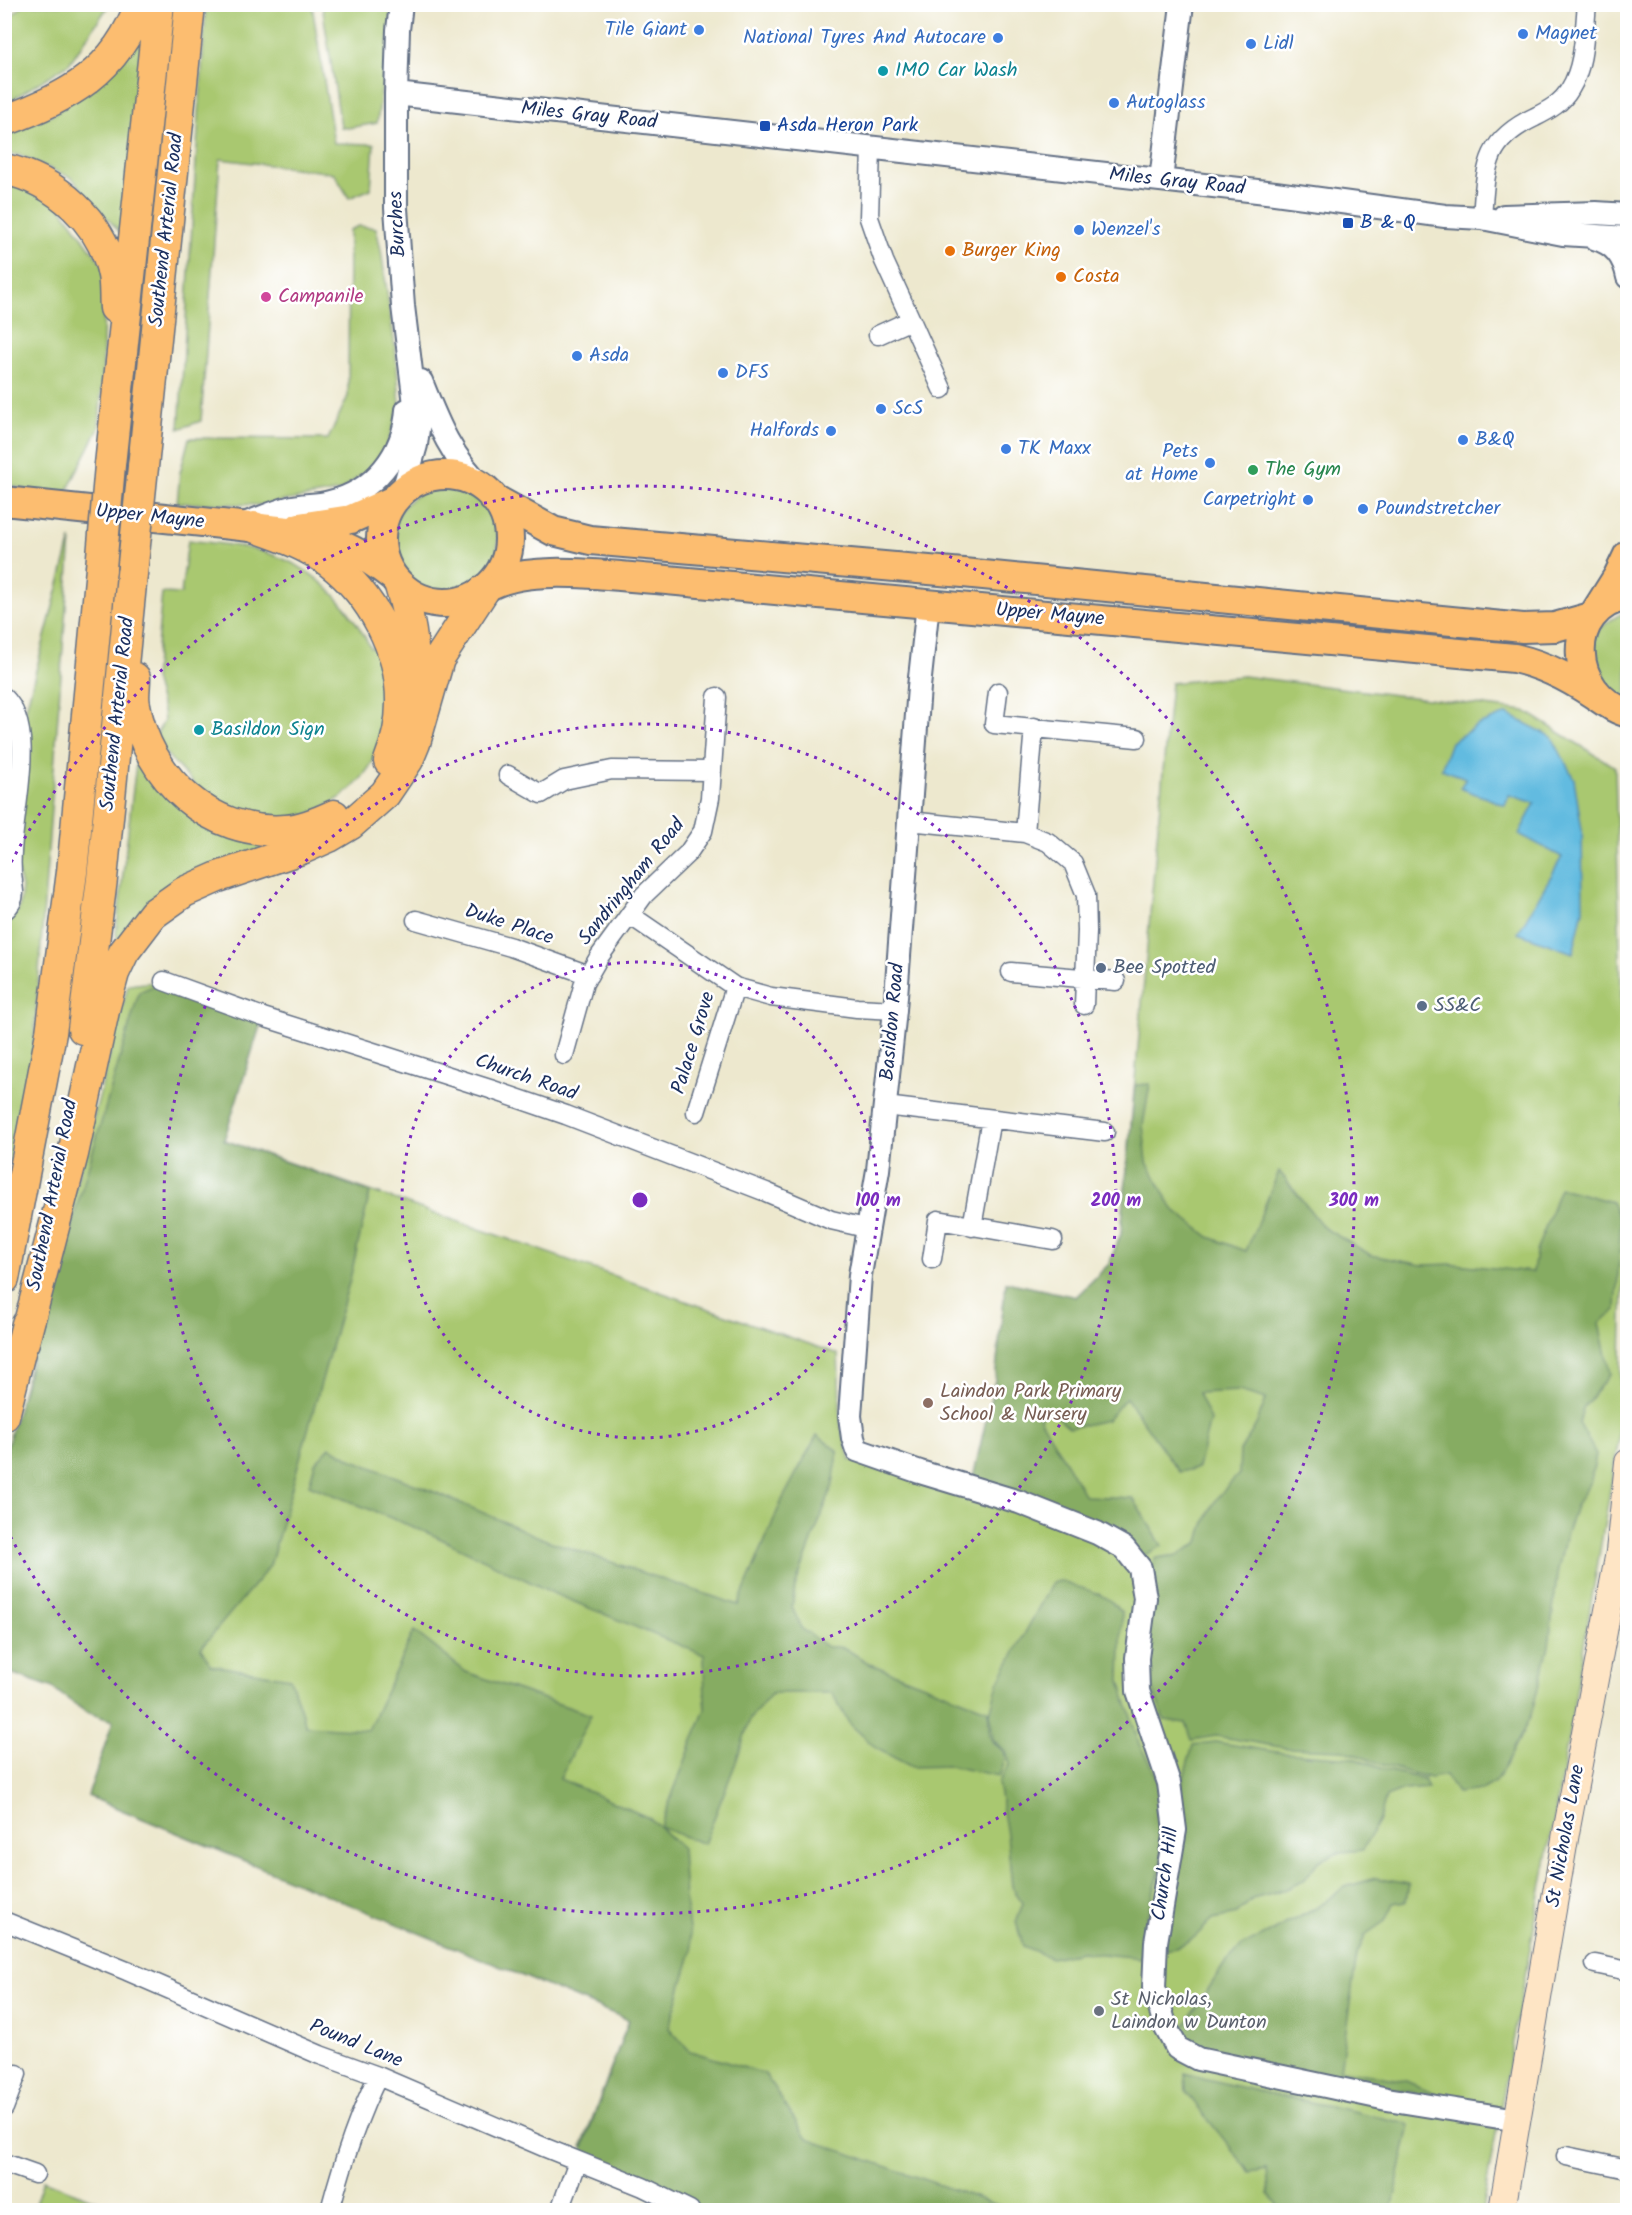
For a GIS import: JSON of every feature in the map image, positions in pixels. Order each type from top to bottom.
[{"type":"highway","points":[[4,121],[57,100],[75,89],[103,66],[122,43],[140,4]]},
{"type":"highway","name":"Southend Arterial Road","points":[[4,1279],[51,1032],[72,872],[111,460],[159,4]]},
{"type":"highway","name":"Southend Arterial Road","points":[[4,1416],[24,1342],[82,1038],[102,879],[190,4]]},
{"type":"highway","points":[[4,169],[45,183],[58,191],[90,224],[100,239],[113,274],[115,313],[111,460]]},
{"type":"highway","points":[[258,528],[302,546],[327,561],[353,584],[376,616],[390,647],[400,693],[399,726],[389,761]]},
{"type":"highway","points":[[132,564],[134,704],[145,739],[155,762],[190,801],[210,815],[246,828],[286,830],[314,824],[352,805],[368,790],[389,761],[403,734],[413,688],[414,643],[396,581]]},
{"type":"highway","points":[[24,1342],[73,1154],[105,1006],[114,973],[124,952],[153,914],[184,892],[329,837],[351,824],[384,794],[403,768],[416,743],[439,659],[485,589]]},
{"type":"main road","points":[[448,475],[471,481],[488,493],[501,509],[507,526],[509,544],[504,562],[496,577],[485,589],[473,597],[456,602],[440,603],[423,600],[396,581],[385,561],[381,546],[381,530],[386,514],[399,495],[424,478],[448,475]]},
{"type":"main road","name":"Upper Mayne","points":[[488,493],[553,531],[590,540],[975,574],[1523,628],[1555,627],[1592,616],[1614,600],[1628,596]]},
{"type":"main road","name":"Upper Mayne","points":[[258,528],[351,519],[399,495]]},
{"type":"main road","name":"Upper Mayne","points":[[10,500],[308,533],[359,552],[396,581]]},
{"type":"main road","points":[[1628,555],[1608,594],[1592,616],[1581,640],[1581,664],[1590,685],[1613,706],[1628,730]]},
{"type":"main road","name":"Upper Mayne","points":[[485,589],[514,576],[546,573],[656,579],[1514,658],[1539,664],[1562,674],[1613,706]]},
{"type":"main road","name":"St Nicholas Lane","points":[[1502,2211],[1566,1833],[1623,1552],[1628,1462]]},
{"type":"street","points":[[396,94],[401,4]]},
{"type":"street","points":[[1161,180],[1182,4]]},
{"type":"street","points":[[1482,218],[1488,165],[1497,144],[1514,128],[1554,107],[1570,90],[1581,58],[1587,4]]},
{"type":"street","name":"Miles Gray Road","points":[[396,94],[1161,180],[1445,216],[1482,218],[1532,214],[1628,215]]},
{"type":"street","name":"Burches","points":[[396,94],[396,208],[403,306],[418,429],[416,445],[399,495]]},
{"type":"street","points":[[871,147],[869,218],[884,261],[942,389]]},
{"type":"street","name":"Miles Gray Road","points":[[1482,218],[1522,228],[1590,237],[1628,238]]},
{"type":"street","points":[[1590,237],[1603,240],[1617,250],[1628,277]]},
{"type":"street","points":[[878,335],[911,320]]},
{"type":"street","points":[[258,528],[290,507],[327,503],[360,491],[388,465],[402,436],[406,420],[410,354]]},
{"type":"street","name":"Burches","points":[[410,354],[451,450],[488,493]]},
{"type":"street","name":"Basildon Road","points":[[853,1438],[850,1416],[860,1275],[870,1229],[895,1010],[919,687],[928,604]]},
{"type":"street","points":[[998,692],[994,724],[1137,738]]},
{"type":"street","points":[[4,697],[15,709],[22,740],[9,876],[15,891],[4,920]]},
{"type":"street","name":"Sandringham Road","points":[[564,1055],[584,983],[599,957],[644,895],[688,853],[703,831],[710,798],[717,697]]},
{"type":"street","points":[[1025,833],[1034,727]]},
{"type":"street","points":[[508,775],[541,794],[564,780],[612,770],[711,771]]},
{"type":"street","points":[[909,821],[1025,833],[1048,843],[1073,863],[1086,895],[1084,1005]]},
{"type":"street","points":[[4,847],[15,828]]},
{"type":"street","points":[[630,915],[735,987],[771,997],[857,1008],[895,1010]]},
{"type":"street","name":"Duke Place","points":[[416,920],[511,947],[589,975]]},
{"type":"street","points":[[1011,972],[1116,981]]},
{"type":"street","name":"Church Road","points":[[164,981],[263,1017],[566,1115],[831,1220],[870,1229]]},
{"type":"street","name":"Palace Grove","points":[[696,1112],[735,987]]},
{"type":"street","points":[[885,1106],[1105,1132]]},
{"type":"street","points":[[972,1227],[991,1119]]},
{"type":"street","points":[[932,1259],[938,1220],[1053,1240]]},
{"type":"street","name":"Church Hill","points":[[853,1438],[857,1449],[869,1455],[1019,1502],[1097,1533],[1124,1548],[1140,1568],[1145,1598],[1137,1658],[1138,1691],[1169,1784],[1175,1830],[1156,1942],[1154,1988],[1166,2028],[1177,2048],[1198,2059],[1387,2099],[1518,2120]]},
{"type":"street","name":"Pound Lane","points":[[4,1921],[127,1971],[320,2055],[378,2076],[643,2187],[690,2211]]},
{"type":"street","points":[[1595,1965],[1628,1971]]},
{"type":"street","points":[[5,2109],[17,2074]]},
{"type":"street","points":[[330,2211],[349,2149],[378,2076]]},
{"type":"street","points":[[1566,2156],[1628,2169]]},
{"type":"street","points":[[560,2211],[578,2161]]},
{"type":"street","points":[[4,2163],[35,2174]]},
{"type":"green space","points":[[24,5],[109,5],[69,64],[5,104],[5,21]]},
{"type":"green space","points":[[206,5],[312,5],[334,143],[374,144],[371,189],[349,198],[334,173],[220,159],[201,421],[179,429]]},
{"type":"green space","points":[[322,5],[393,5],[377,123],[341,127]]},
{"type":"green space","points":[[156,27],[123,236],[72,178],[19,155],[5,154],[5,134],[56,113]]},
{"type":"green space","points":[[4,179],[51,194],[104,267],[103,363],[99,428],[67,491],[56,498],[5,484]]},
{"type":"green space","points":[[359,226],[376,228],[396,354],[400,405],[384,456],[341,491],[261,505],[177,503],[180,473],[189,438],[328,439],[348,396],[349,230]]},
{"type":"green space","points":[[445,487],[465,491],[482,503],[494,520],[498,540],[494,560],[482,577],[465,589],[445,593],[425,589],[408,577],[396,560],[392,540],[396,520],[408,503],[425,491]]},
{"type":"green space","points":[[71,539],[33,1053],[5,1185],[4,929],[19,909],[22,887],[14,859],[26,708]]},
{"type":"green space","points":[[188,540],[252,549],[292,563],[324,584],[349,613],[371,648],[377,646],[385,676],[387,704],[384,731],[376,756],[362,777],[343,795],[319,810],[283,821],[221,813],[153,740],[164,721],[154,679],[162,593],[181,594]]},
{"type":"green space","points":[[1627,611],[1627,701],[1599,683],[1593,648],[1594,640],[1604,625]]},
{"type":"green space","points":[[1243,676],[1525,711],[1615,767],[1626,1171],[1619,1438],[1559,1792],[1482,2210],[690,2210],[582,2146],[629,2020],[88,1796],[113,1721],[86,1712],[51,1687],[5,1671],[5,1460],[128,985],[164,981],[224,1140],[838,1354],[841,1426],[850,1460],[973,1478],[995,1380],[1006,1282],[1076,1297],[1109,1264],[1121,1234],[1171,683]]},
{"type":"green space","points":[[137,755],[158,777],[292,836],[118,944],[116,933]]},
{"type":"green space","points":[[164,981],[263,1017],[224,1140],[370,1192],[350,1279],[270,1566],[201,1648],[211,1665],[290,1678],[306,1726],[368,1730],[414,1631],[466,1672],[591,1715],[560,1779],[649,1818],[682,1848],[685,1899],[692,1951],[669,2028],[690,2051],[765,2074],[807,2139],[1012,2210],[690,2210],[578,2161],[629,2020],[88,1796],[113,1721],[86,1712],[51,1687],[5,1671],[4,1457],[139,992]]},
{"type":"green space","points":[[1150,1084],[1143,1125],[1147,1162],[1172,1208],[1209,1237],[1246,1251],[1279,1171],[1324,1228],[1371,1255],[1422,1265],[1455,1264],[1533,1272],[1536,1252],[1560,1188],[1612,1202],[1621,1221],[1616,1310],[1599,1323],[1610,1374],[1583,1408],[1579,1423],[1596,1454],[1591,1480],[1576,1506],[1564,1542],[1557,1575],[1549,1646],[1531,1715],[1506,1765],[1494,1783],[1482,1790],[1457,1793],[1445,1775],[1430,1778],[1386,1766],[1343,1750],[1286,1748],[1216,1736],[1192,1740],[1186,1723],[1164,1720],[1147,1671],[1149,1568],[1156,1558],[1178,1555],[1199,1542],[1205,1521],[1213,1505],[1239,1474],[1240,1451],[1256,1425],[1266,1399],[1239,1391],[1198,1393],[1210,1420],[1198,1468],[1179,1472],[1126,1398],[1107,1420],[1070,1428],[1047,1408],[1040,1418],[1085,1496],[1133,1498],[1162,1546],[1143,1556],[973,1478],[995,1380],[1006,1282],[1076,1297],[1109,1264],[1121,1234],[1135,1085]]},
{"type":"green space","points":[[817,1435],[838,1451],[833,1484],[795,1587],[792,1607],[801,1628],[827,1647],[843,1647],[870,1664],[989,1710],[990,1736],[1003,1752],[1003,1766],[999,1776],[950,1766],[912,1767],[877,1749],[849,1723],[832,1693],[772,1693],[750,1719],[704,1844],[660,1827],[705,1709],[704,1655],[555,1594],[433,1535],[309,1485],[315,1463],[330,1447],[353,1460],[546,1540],[738,1605],[782,1500]]},
{"type":"green space","points":[[1060,1581],[1101,1595],[1122,1612],[1120,1681],[1139,1744],[1161,1784],[1166,1825],[1159,1873],[1147,1918],[1141,1958],[1081,1952],[1051,1958],[1023,1946],[1016,1922],[1023,1903],[1012,1887],[1007,1834],[998,1783],[1009,1765],[1005,1751],[993,1740],[990,1713],[998,1683],[1052,1583]]},
{"type":"green space","points":[[1215,1742],[1283,1753],[1353,1758],[1386,1770],[1424,1779],[1428,1788],[1404,1790],[1386,1797],[1379,1820],[1363,1850],[1341,1852],[1318,1861],[1304,1881],[1276,1893],[1252,1899],[1237,1914],[1213,1919],[1195,1937],[1176,1948],[1162,1950],[1181,1787],[1193,1745]]},
{"type":"green space","points":[[1376,1878],[1409,1884],[1406,1901],[1393,1903],[1385,1921],[1365,1935],[1357,1955],[1340,2070],[1407,2081],[1446,2098],[1198,2055],[1178,2036],[1225,1963],[1242,1946],[1313,1910],[1345,1887]]},
{"type":"green space","points":[[1185,2073],[1410,2125],[1391,2210],[1281,2210],[1269,2194],[1267,2169],[1250,2172],[1186,2092]]},
{"type":"green space","points":[[43,2180],[120,2210],[33,2210]]},
{"type":"water","points":[[1507,714],[1552,737],[1574,779],[1582,830],[1583,910],[1573,953],[1518,933],[1562,857],[1519,834],[1535,803],[1509,795],[1505,805],[1460,788],[1466,778],[1441,769],[1451,742],[1478,725]]},
{"type":"place","name":"Tile Giant","points":[[699,30]]},
{"type":"place","name":"Magnet","points":[[1523,34]]},
{"type":"place","name":"National Tyres And Autocare","points":[[998,38]]},
{"type":"place","name":"Lidl","points":[[1251,44]]},
{"type":"place","name":"IMO Car Wash","points":[[883,71]]},
{"type":"place","name":"Autoglass","points":[[1114,103]]},
{"type":"place","name":"Asda Heron Park","points":[[765,126]]},
{"type":"place","name":"B & Q","points":[[1348,223]]},
{"type":"place","name":"Wenzel's","points":[[1079,230]]},
{"type":"place","name":"Burger King","points":[[950,251]]},
{"type":"place","name":"Costa","points":[[1061,277]]},
{"type":"place","name":"Campanile","points":[[266,297]]},
{"type":"place","name":"Asda","points":[[577,356]]},
{"type":"place","name":"DFS","points":[[723,373]]},
{"type":"place","name":"ScS","points":[[881,409]]},
{"type":"place","name":"Halfords","points":[[831,431]]},
{"type":"place","name":"B&Q","points":[[1463,440]]},
{"type":"place","name":"TK Maxx","points":[[1006,449]]},
{"type":"place","name":"Pets at Home","points":[[1210,463]]},
{"type":"place","name":"The Gym","points":[[1253,470]]},
{"type":"place","name":"Carpetright","points":[[1308,500]]},
{"type":"place","name":"Poundstretcher","points":[[1363,509]]},
{"type":"place","name":"Basildon Sign","points":[[199,730]]},
{"type":"place","name":"Bee Spotted","points":[[1101,968]]},
{"type":"place","name":"SS&C","points":[[1422,1006]]},
{"type":"place","name":"Laindon Park Primary School & Nursery","points":[[928,1403]]},
{"type":"place","name":"St Nicholas, Laindon w Dunton","points":[[1099,2011]]}]
